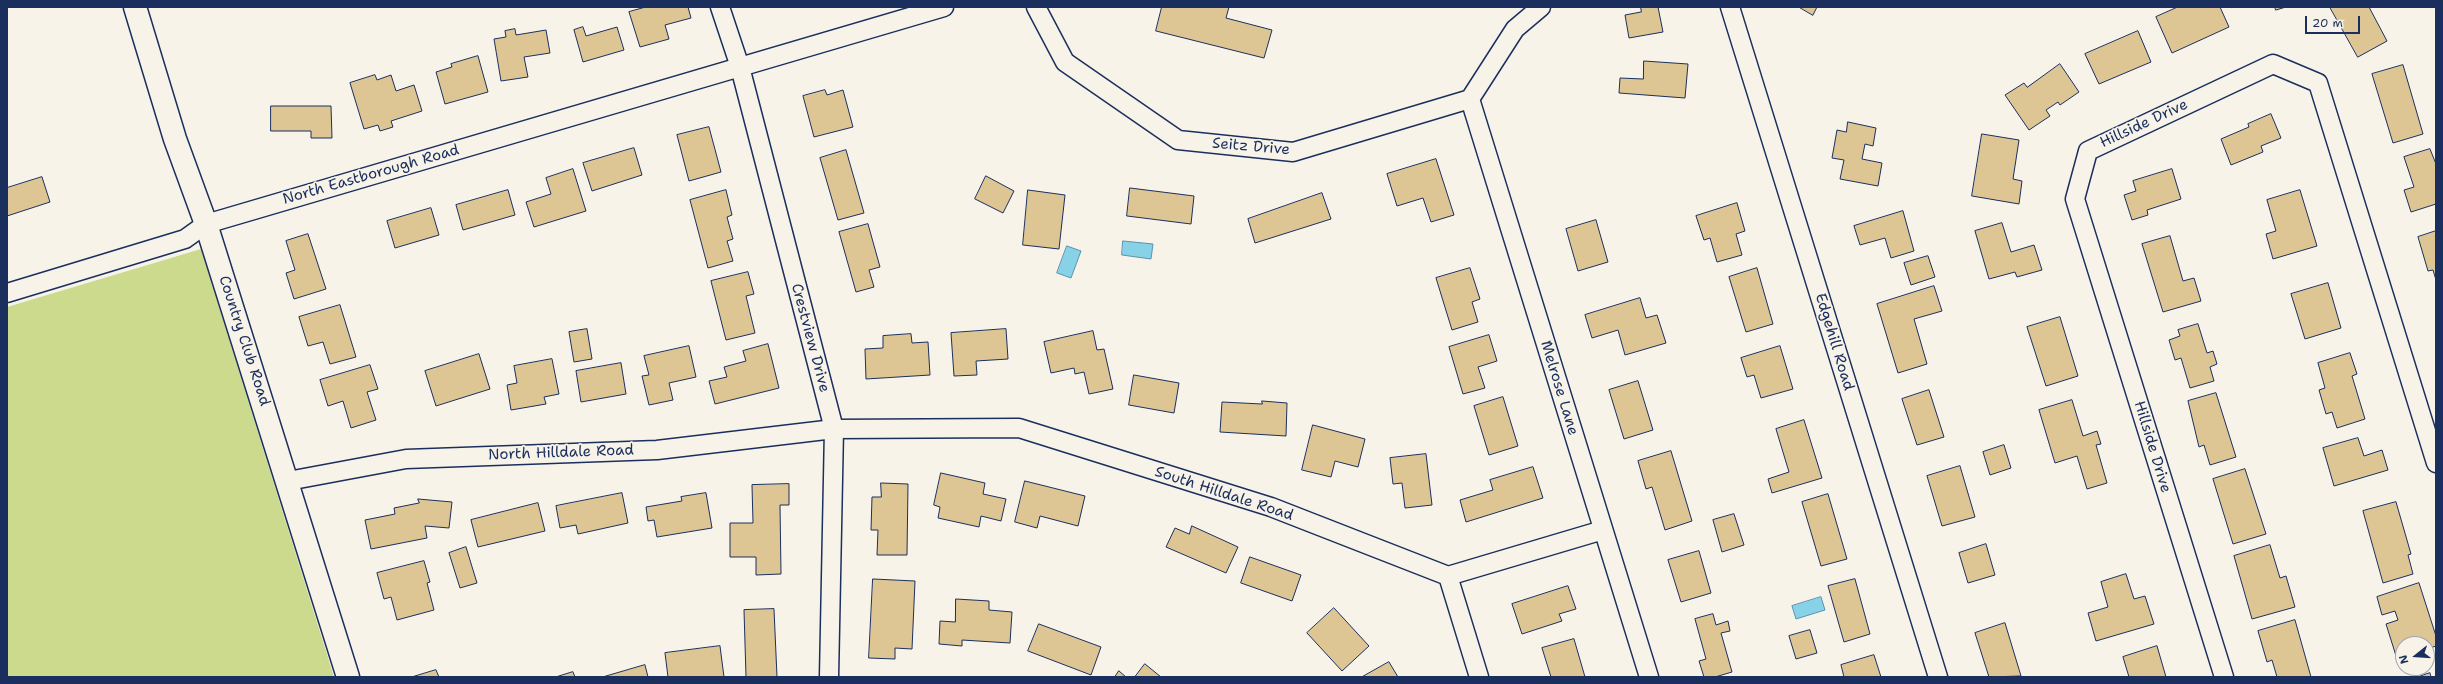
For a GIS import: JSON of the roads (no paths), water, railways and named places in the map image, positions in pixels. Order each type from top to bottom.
[{"type":"street","name":"Country Club Road","points":[[134,7],[175,139],[206,224],[288,481],[348,677]]},
{"type":"street","name":"Crestview Drive","points":[[720,7],[740,67],[834,429],[829,677]]},
{"type":"street","name":"North Eastborough Road","points":[[7,293],[185,239],[206,224],[944,7]]},
{"type":"street","name":"Seitz Drive","points":[[1036,7],[1065,62],[1178,140],[1293,152],[1470,99]]},
{"type":"street","points":[[1470,99],[1515,29],[1541,7]]},
{"type":"street","name":"Edgehill Road","points":[[1730,7],[1938,677]]},
{"type":"street","name":"Hillside Drive","points":[[2224,677],[2075,199],[2088,151],[2273,64],[2318,83],[2436,463]]},
{"type":"street","name":"Melrose Lane","points":[[1470,99],[1649,677]]},
{"type":"street","name":"South Hilldale Road","points":[[834,429],[1019,428],[1271,507],[1448,576]]},
{"type":"street","name":"North Hilldale Road","points":[[288,481],[406,459],[657,450],[834,429]]},
{"type":"street","points":[[1478,677],[1448,576],[1603,530]]},
{"type":"water","points":[[1123,241],[1153,244],[1151,259],[1122,255]]},
{"type":"water","points":[[1067,246],[1081,251],[1071,278],[1057,273]]},
{"type":"water","points":[[1821,597],[1825,610],[1796,619],[1792,606]]}]
